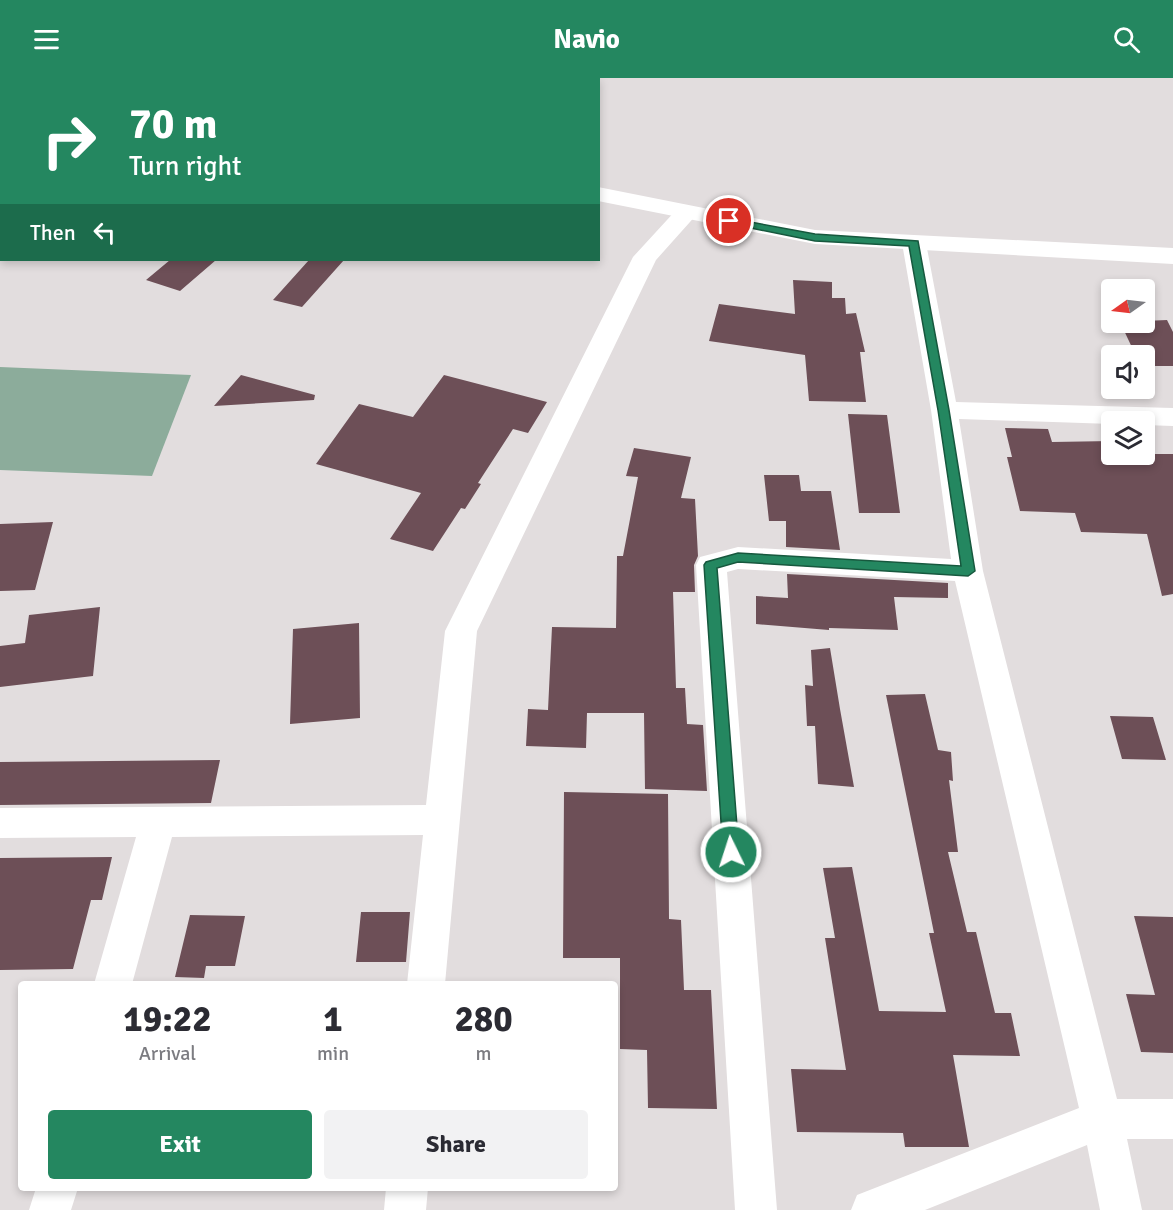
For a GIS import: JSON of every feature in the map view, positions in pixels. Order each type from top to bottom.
[{"type":"street","points":[[600,194],[815,237],[1173,256]]},
{"type":"street","points":[[426,981],[440,820],[461,631],[645,257],[686,213]]},
{"type":"street","points":[[914,243],[944,410],[968,571],[1102,1119],[1120,1210]]},
{"type":"street","points":[[944,410],[1173,417]]},
{"type":"street","points":[[756,1210],[711,565],[738,558],[968,571]]},
{"type":"street","points":[[0,823],[440,820]]},
{"type":"street","points":[[114,981],[158,822]]},
{"type":"street","points":[[872,1210],[1102,1119],[1173,1119]]},
{"type":"street","points":[[50,1210],[56,1191]]},
{"type":"street","points":[[405,1210],[407,1191]]},
{"type":"shaded area","points":[[0,367],[191,375],[152,476],[0,470]]},
{"type":"building","points":[[169,261],[215,261],[180,291],[146,280]]},
{"type":"building","points":[[308,261],[343,261],[302,307],[273,300]]},
{"type":"building","points":[[793,280],[832,282],[832,298],[845,298],[846,314],[856,313],[865,352],[860,352],[866,402],[809,401],[805,355],[709,341],[719,304],[795,314]]},
{"type":"building","points":[[1167,320],[1173,332],[1173,366],[1155,366],[1155,345],[1131,345],[1125,333],[1155,333],[1155,321]]},
{"type":"building","points":[[241,375],[315,395],[314,400],[214,406]]},
{"type":"building","points":[[444,375],[547,402],[528,433],[513,429],[478,483],[481,484],[465,509],[461,508],[433,551],[390,539],[421,493],[316,464],[359,404],[413,417]]},
{"type":"building","points":[[848,414],[887,415],[900,513],[859,513]]},
{"type":"building","points":[[1005,428],[1048,429],[1052,442],[1101,441],[1101,465],[1155,465],[1155,454],[1173,454],[1173,594],[1162,596],[1147,534],[1081,532],[1075,513],[1020,511],[1007,457],[1012,457]]},
{"type":"building","points":[[634,448],[691,457],[681,498],[695,499],[698,556],[694,565],[695,592],[673,592],[676,688],[685,688],[687,724],[703,725],[707,791],[645,789],[644,713],[587,713],[586,748],[526,746],[528,709],[548,710],[552,627],[616,628],[617,556],[623,556],[638,477],[626,476]]},
{"type":"building","points":[[764,475],[799,475],[801,491],[831,491],[840,550],[786,547],[786,521],[769,521]]},
{"type":"building","points":[[53,522],[35,590],[0,591],[0,524]]},
{"type":"building","points":[[787,574],[948,583],[948,598],[894,597],[898,630],[829,628],[829,630],[756,624],[756,596],[788,598]]},
{"type":"building","points":[[100,607],[93,676],[0,687],[0,646],[25,643],[29,615]]},
{"type":"building","points":[[359,623],[360,718],[290,724],[293,629]]},
{"type":"building","points":[[830,648],[854,787],[818,784],[815,726],[807,726],[805,685],[813,686],[811,650]]},
{"type":"building","points":[[925,694],[938,750],[951,752],[953,781],[949,780],[958,852],[948,852],[967,932],[976,932],[995,1013],[1011,1013],[1020,1056],[953,1055],[969,1147],[905,1147],[903,1133],[797,1132],[791,1069],[846,1070],[825,938],[835,938],[823,868],[852,867],[879,1011],[946,1012],[929,933],[934,933],[886,695]]},
{"type":"building","points":[[1110,716],[1153,717],[1166,760],[1122,759]]},
{"type":"building","points":[[220,760],[211,803],[0,805],[0,762]]},
{"type":"building","points":[[564,792],[668,794],[669,919],[681,920],[684,990],[711,990],[717,1109],[648,1108],[647,1050],[620,1049],[620,958],[563,958]]},
{"type":"building","points":[[112,857],[102,900],[91,900],[73,969],[0,970],[0,858]]},
{"type":"building","points":[[361,912],[410,912],[406,962],[356,962]]},
{"type":"building","points":[[190,915],[245,916],[235,966],[206,966],[204,978],[175,977]]},
{"type":"building","points":[[1134,916],[1173,917],[1173,1053],[1141,1052],[1126,994],[1155,995]]},
{"type":"route","points":[[729,221],[815,237],[914,243],[944,410],[968,571],[738,558],[711,565],[731,852]]}]
